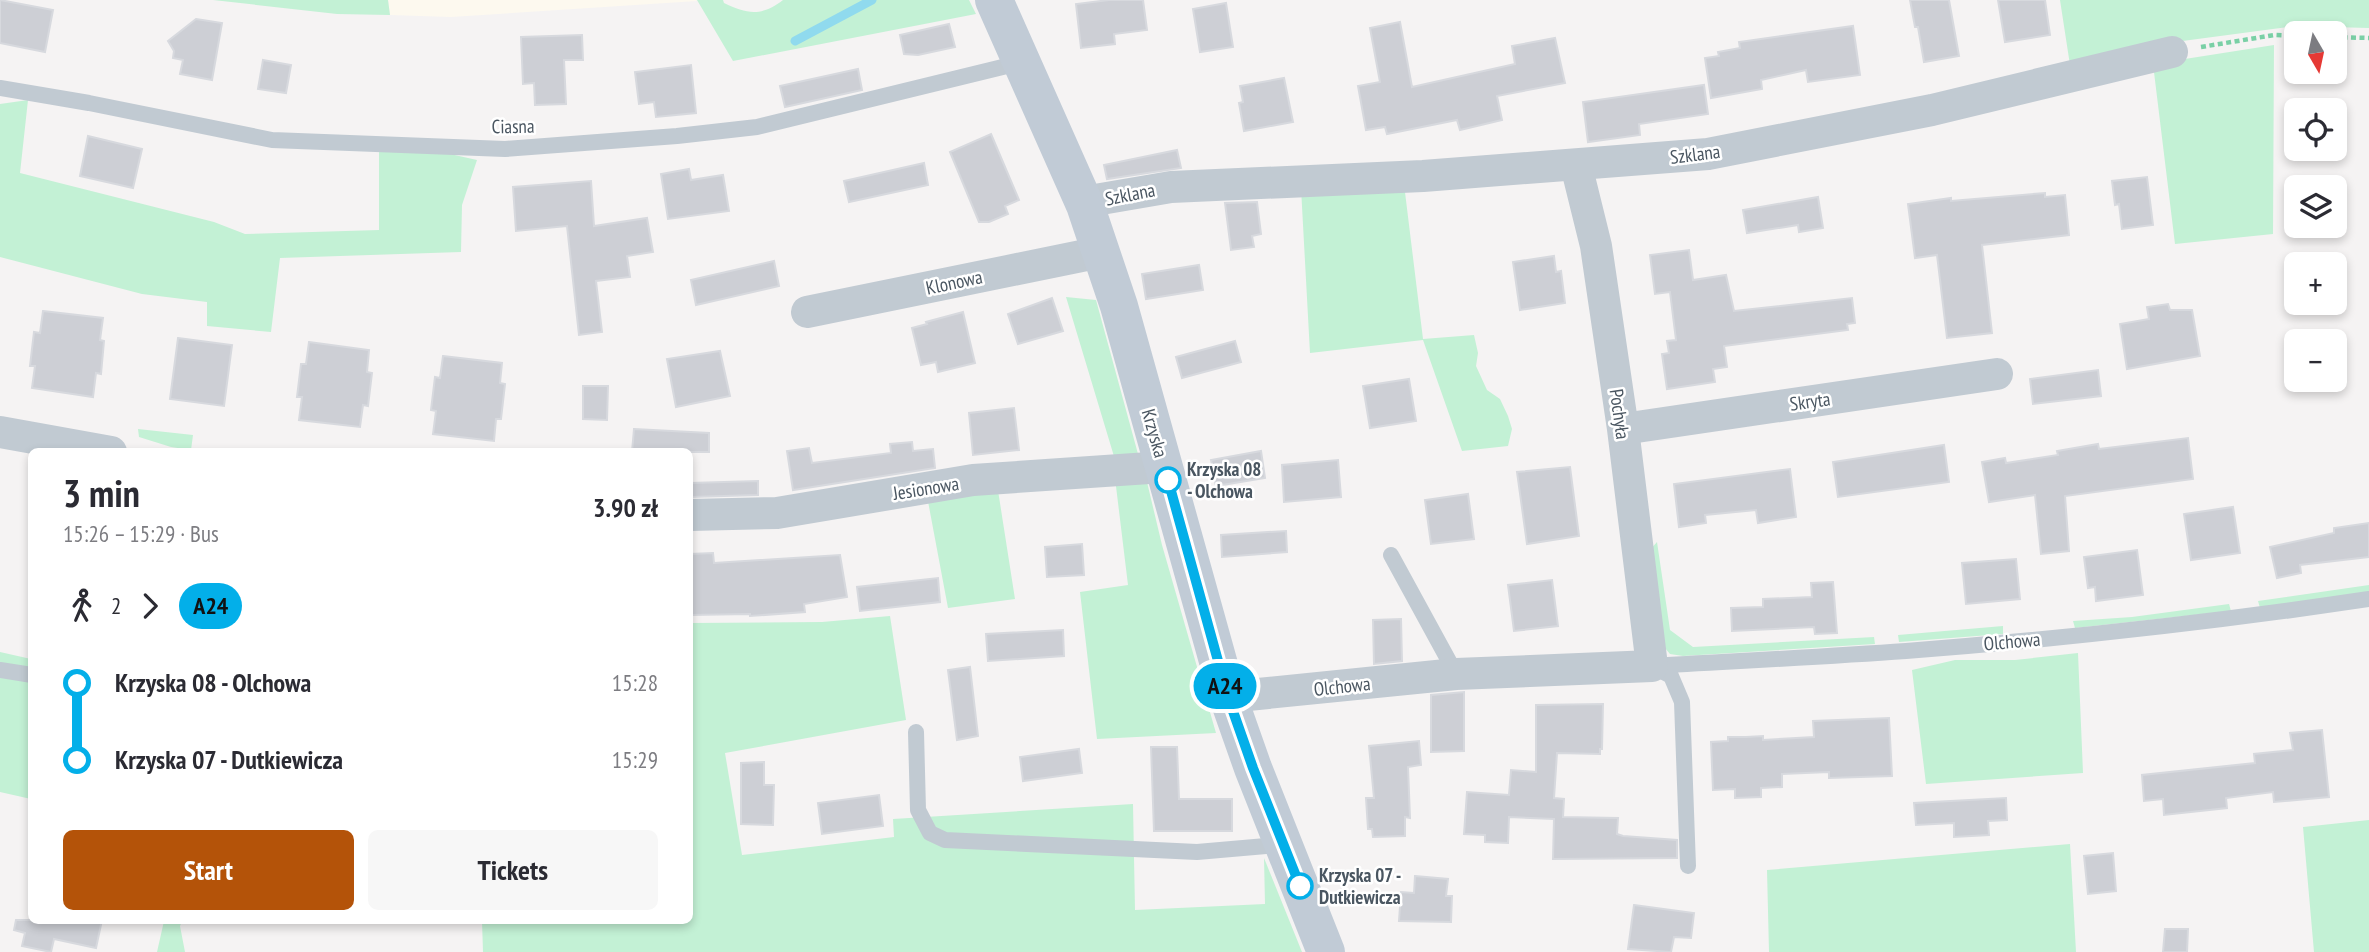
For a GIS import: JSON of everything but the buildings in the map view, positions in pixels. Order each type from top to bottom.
[{"type":"street","name":"Krzyska","points":[[994,0],[1085,205],[1119,306],[1228,697],[1280,839],[1326,952]]},
{"type":"street","name":"Szklana","points":[[1085,205],[1101,199],[1171,187],[1423,176],[1708,154],[1932,110],[2172,52]]},
{"type":"street","name":"Pochyła","points":[[1576,165],[1596,246],[1623,429],[1652,666]]},
{"type":"street","name":"Klonowa","points":[[807,312],[1101,252]]},
{"type":"street","name":"Skryta","points":[[1623,429],[1997,373]]},
{"type":"street","points":[[0,432],[89,448]]},
{"type":"street","name":"Jesionowa","points":[[693,515],[777,513],[973,481],[1164,467]]},
{"type":"street","name":"Olchowa","points":[[1228,697],[1456,674],[1652,666]]},
{"type":"lane","name":"Ciasna","points":[[0,88],[272,140],[505,149],[757,127],[1023,62]]},
{"type":"lane","points":[[1391,555],[1456,674]]},
{"type":"lane","name":"Olchowa","points":[[1652,666],[1906,651],[2092,634],[2260,615],[2369,599]]},
{"type":"lane","points":[[1652,666],[1671,676],[1682,702],[1688,866]]},
{"type":"lane","points":[[0,670],[28,674]]},
{"type":"lane","points":[[916,732],[918,810],[930,832],[945,840],[1197,852],[1266,846],[1280,839]]},
{"type":"path","points":[[2172,52],[2284,35]]},
{"type":"path","points":[[2347,37],[2369,38]]},
{"type":"shaded area","points":[[388,0],[697,1],[451,17],[390,15]]},
{"type":"green space","points":[[213,0],[388,0],[390,15],[337,14]]},
{"type":"green space","points":[[697,0],[723,0],[732,7],[754,12],[768,9],[783,0],[969,0],[976,14],[733,61]]},
{"type":"green space","points":[[2060,0],[2369,0],[2369,28],[2347,27],[2347,21],[2284,21],[2284,27],[2175,42],[2070,65]]},
{"type":"green space","points":[[2274,45],[2273,234],[2175,244],[2153,64]]},
{"type":"green space","points":[[28,100],[20,173],[214,222],[245,234],[379,230],[379,151],[450,154],[477,160],[462,205],[461,252],[280,258],[271,332],[207,326],[207,302],[142,294],[0,257],[0,104]]},
{"type":"green space","points":[[1404,184],[1423,339],[1474,335],[1478,353],[1476,366],[1487,390],[1500,399],[1512,429],[1508,446],[1462,451],[1423,340],[1310,353],[1301,188]]},
{"type":"green space","points":[[1066,297],[1096,300],[1138,454],[1116,463]]},
{"type":"green space","points":[[138,429],[193,435],[191,448],[171,447],[139,437]]},
{"type":"green space","points":[[1115,478],[1147,482],[1162,545],[1216,733],[1097,739],[1080,592],[1128,585]]},
{"type":"green space","points":[[997,484],[1015,599],[948,608],[927,496]]},
{"type":"green space","points":[[1657,542],[1670,630],[1693,647],[1874,637],[1875,644],[1683,656],[1670,654],[1660,642],[1649,551]]},
{"type":"green space","points":[[2369,585],[2369,593],[2260,608],[2258,601]]},
{"type":"green space","points":[[2229,604],[2231,611],[2075,628],[2073,621],[2132,617]]},
{"type":"green space","points":[[890,616],[906,720],[725,753],[742,855],[894,837],[893,819],[1133,804],[1135,910],[1265,904],[1264,858],[1302,952],[483,952],[482,924],[693,924],[693,623],[822,622]]},
{"type":"green space","points":[[2003,626],[2003,634],[1899,642],[1898,635]]},
{"type":"green space","points":[[0,652],[28,658],[28,798],[0,792]]},
{"type":"green space","points":[[2078,653],[2083,773],[1926,784],[1912,670],[1955,660],[2015,660]]},
{"type":"green space","points":[[2369,820],[2369,952],[2314,952],[2303,827]]},
{"type":"green space","points":[[2070,844],[2076,952],[1769,952],[1767,870]]},
{"type":"green space","points":[[163,924],[181,924],[185,952],[157,952]]},
{"type":"waterway","points":[[795,41],[872,0]]},
{"type":"bus line","name":"A24","points":[[1168,480],[1228,697],[1300,886]]},
{"type":"place","name":"Krzyska 08 - Olchowa","points":[[1168,480]]},
{"type":"place","name":"Krzyska 07 - Dutkiewicza","points":[[1300,886]]}]
